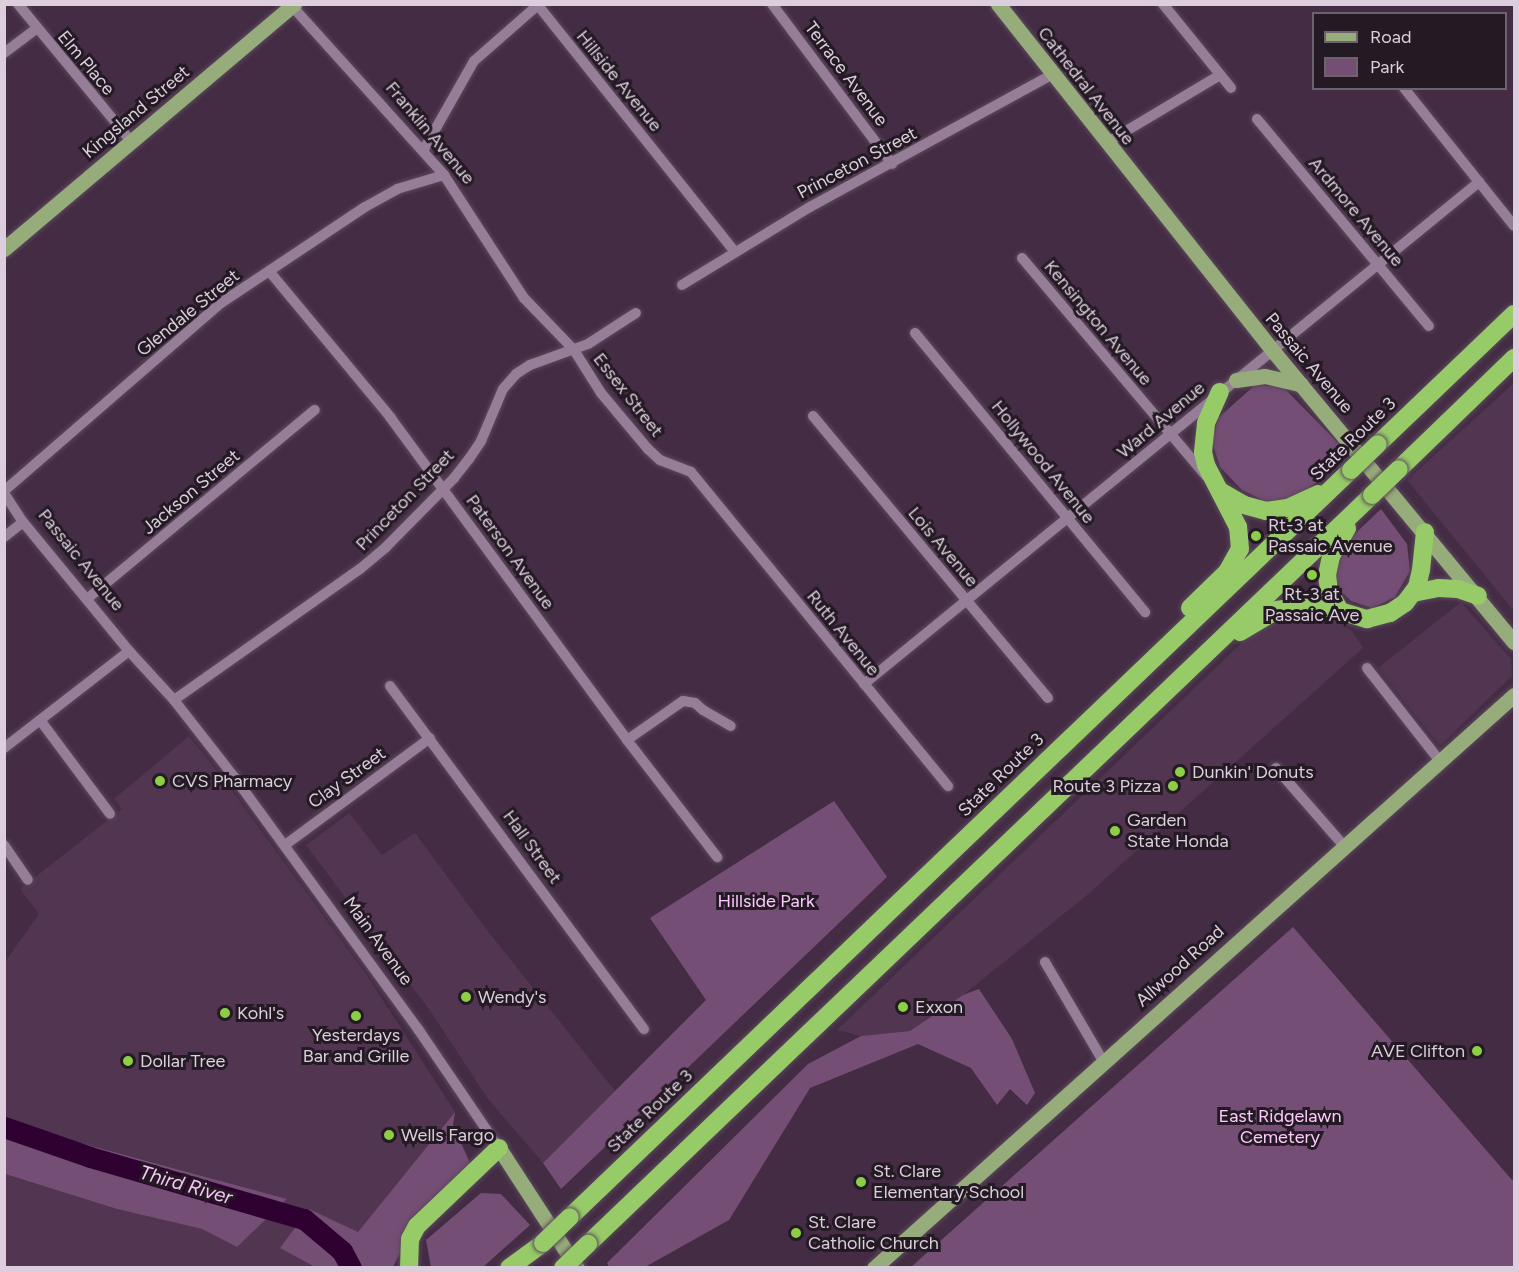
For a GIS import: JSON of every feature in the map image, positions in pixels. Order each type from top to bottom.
[{"type":"highway","name":"State Route 3","points":[[518,1268],[1515,314]]},
{"type":"highway","points":[[563,1268],[1515,358]]},
{"type":"highway","points":[[1106,704],[1166,632],[1227,572],[1237,556],[1240,542],[1238,527],[1206,465],[1203,442],[1206,423],[1220,392]]},
{"type":"highway","points":[[1220,491],[1244,505],[1278,511],[1316,495],[1351,470]]},
{"type":"highway","points":[[1340,611],[1327,582],[1331,556],[1341,537],[1372,495]]},
{"type":"highway","points":[[1206,653],[1277,610],[1307,607],[1340,611],[1353,617],[1379,618],[1405,603],[1413,593],[1420,579],[1429,538]]},
{"type":"highway","points":[[1413,593],[1439,588],[1458,589],[1478,596]]},
{"type":"highway","points":[[409,1268],[410,1239],[417,1226],[499,1148]]},
{"type":"highway","points":[[410,1239],[411,1253],[416,1268]]},
{"type":"highway","points":[[509,1268],[543,1243]]},
{"type":"main road","name":"Cathedral Avenue","points":[[998,4],[1051,75],[1144,191]]},
{"type":"main road","name":"Kingsland Street","points":[[4,249],[292,5]]},
{"type":"main road","name":"Passaic Avenue","points":[[1144,191],[1273,351],[1515,642]]},
{"type":"main road","points":[[1236,380],[1265,376],[1302,384]]},
{"type":"main road","name":"Allwood Road","points":[[874,1268],[1515,695]]},
{"type":"main road","name":"Main Avenue","points":[[499,1148],[577,1268]]},
{"type":"street","name":"Elm Place","points":[[18,4],[36,29],[131,141]]},
{"type":"street","name":"Terrace Avenue","points":[[772,4],[892,164]]},
{"type":"street","points":[[1163,4],[1231,88]]},
{"type":"street","name":"Franklin Avenue","points":[[292,5],[444,175],[524,298]]},
{"type":"street","points":[[423,151],[474,60],[538,5]]},
{"type":"street","name":"Hillside Avenue","points":[[538,5],[734,251]]},
{"type":"street","points":[[4,53],[36,29]]},
{"type":"street","name":"Princeton Street","points":[[682,285],[734,251],[1051,75]]},
{"type":"street","points":[[1106,143],[1220,75]]},
{"type":"street","points":[[1406,90],[1515,226]]},
{"type":"street","name":"Ardmore Avenue","points":[[1257,119],[1429,326]]},
{"type":"street","name":"Glendale Street","points":[[4,492],[221,303],[397,189],[444,175]]},
{"type":"street","name":"Ward Avenue","points":[[864,684],[1479,182]]},
{"type":"street","name":"Kensington Avenue","points":[[1022,258],[1170,435],[1220,491]]},
{"type":"street","name":"Paterson Avenue","points":[[270,271],[390,417],[627,740],[717,857]]},
{"type":"street","name":"Essex Street","points":[[524,298],[574,350],[602,393],[648,450],[660,460],[692,472],[713,500]]},
{"type":"street","name":"Princeton Street","points":[[174,700],[360,569],[386,547],[444,489],[481,441],[503,389],[516,374],[530,365],[574,350],[636,313]]},
{"type":"street","name":"Hollywood Avenue","points":[[915,333],[1145,612]]},
{"type":"street","name":"Jackson Street","points":[[87,599],[315,410]]},
{"type":"street","name":"Lois Avenue","points":[[813,417],[1048,698]]},
{"type":"street","name":"Passaic Avenue","points":[[4,492],[23,522],[129,651]]},
{"type":"street","name":"Ruth Avenue","points":[[713,500],[948,786]]},
{"type":"street","points":[[4,537],[23,522]]},
{"type":"street","points":[[4,748],[129,651]]},
{"type":"street","name":"Main Avenue","points":[[129,651],[174,700],[285,845],[418,1029],[499,1148]]},
{"type":"street","points":[[1367,668],[1440,762]]},
{"type":"street","name":"Hall Street","points":[[390,686],[644,1029]]},
{"type":"street","points":[[627,740],[683,701],[695,702],[703,710],[731,726]]},
{"type":"street","points":[[40,720],[110,814]]},
{"type":"street","name":"Clay Street","points":[[285,845],[430,738]]},
{"type":"street","points":[[1276,768],[1344,846]]},
{"type":"street","points":[[4,845],[28,880]]},
{"type":"street","points":[[1045,963],[1103,1061]]},
{"type":"shaded area","points":[[1514,383],[1514,611],[1407,480]]},
{"type":"shaded area","points":[[1461,602],[1511,659],[1512,676],[1440,746],[1378,668]]},
{"type":"shaded area","points":[[1291,614],[1321,616],[1338,622],[1352,631],[1363,648],[1086,896],[963,995],[910,1031],[861,1036],[837,1030],[1256,630]]},
{"type":"shaded area","points":[[189,736],[225,781],[366,974],[455,1112],[358,1232],[309,1209],[281,1248],[315,1267],[5,1267],[4,1174],[117,1209],[202,1229],[237,1247],[287,1199],[5,1122],[5,962],[39,914],[20,889],[122,809],[114,799]]},
{"type":"shaded area","points":[[349,813],[382,855],[415,833],[487,930],[615,1091],[543,1163],[488,1099],[431,1012],[306,845]]},
{"type":"green space","points":[[1255,385],[1282,386],[1346,451],[1335,468],[1305,491],[1273,505],[1242,490],[1220,467],[1212,442],[1218,418]]},
{"type":"green space","points":[[1381,509],[1407,544],[1410,571],[1395,597],[1372,608],[1351,601],[1337,588],[1333,571],[1340,548]]},
{"type":"green space","name":"Hillside Park","points":[[834,801],[887,877],[561,1189],[543,1163],[706,1000],[650,918]]},
{"type":"green space","name":"East Ridgelawn Cemetery","points":[[1293,927],[1512,1180],[1514,1179],[1514,1267],[911,1267]]},
{"type":"green space","points":[[979,989],[1012,1039],[1035,1093],[1027,1105],[1010,1089],[997,1105],[971,1068],[918,1044],[810,1088],[729,1220],[645,1267],[609,1267],[607,1263],[808,1064],[861,1036],[910,1031],[963,995]]},
{"type":"green space","points":[[455,1112],[453,1125],[470,1163],[413,1227],[393,1267],[315,1267],[280,1248],[309,1209],[358,1232]]},
{"type":"green space","points":[[4,1122],[287,1199],[237,1247],[202,1229],[117,1209],[5,1174]]},
{"type":"green space","points":[[481,1193],[501,1194],[530,1225],[483,1267],[431,1267],[426,1240]]},
{"type":"waterway","name":"Third River","points":[[4,1127],[90,1157],[304,1219],[342,1251],[351,1268]]},
{"type":"place","name":"Rt-3 at Passaic Avenue","points":[[1256,536]]},
{"type":"place","name":"Rt-3 at Passaic Ave","points":[[1312,575]]},
{"type":"place","name":"Dunkin' Donuts","points":[[1180,772]]},
{"type":"place","name":"CVS Pharmacy","points":[[160,781]]},
{"type":"place","name":"Route 3 Pizza","points":[[1173,786]]},
{"type":"place","name":"Garden State Honda","points":[[1115,831]]},
{"type":"place","name":"Wendy's","points":[[466,997]]},
{"type":"place","name":"Exxon","points":[[903,1007]]},
{"type":"place","name":"Kohl's","points":[[225,1013]]},
{"type":"place","name":"Yesterdays Bar and Grille","points":[[356,1016]]},
{"type":"place","name":"AVE Clifton","points":[[1477,1051]]},
{"type":"place","name":"Dollar Tree","points":[[128,1061]]},
{"type":"place","name":"Wells Fargo","points":[[389,1135]]},
{"type":"place","name":"St. Clare Elementary School","points":[[861,1182]]},
{"type":"place","name":"St. Clare Catholic Church","points":[[796,1233]]}]
